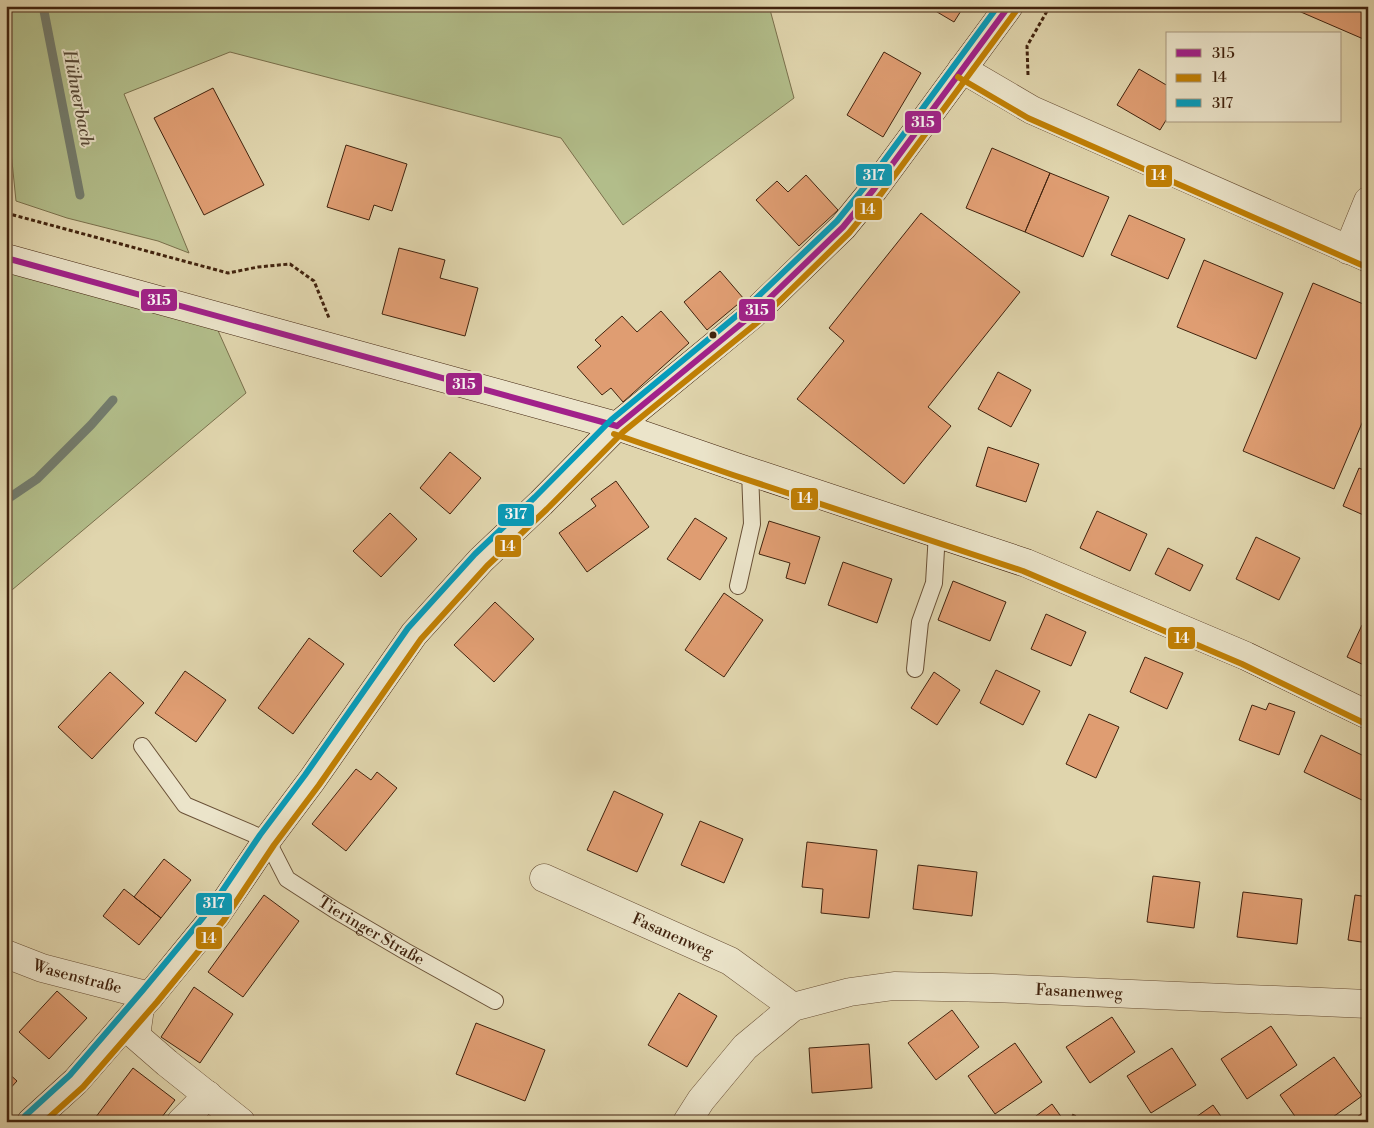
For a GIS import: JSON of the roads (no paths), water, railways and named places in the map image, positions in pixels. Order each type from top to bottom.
[{"type":"street","points":[[31,1122],[76,1081],[145,1002],[216,914],[414,634],[481,560],[542,503],[617,426],[752,315],[843,228],[1009,6]]},
{"type":"street","points":[[962,69],[1032,110],[1358,254],[1368,201]]},
{"type":"street","points":[[6,258],[617,426],[937,533],[1035,567],[1246,656],[1368,715]]},
{"type":"street","name":"Fasanenweg","points":[[544,878],[730,961],[793,1007]]},
{"type":"street","name":"Wasenstraße","points":[[6,954],[145,1002]]},
{"type":"street","name":"Fasanenweg","points":[[687,1122],[701,1100],[745,1046],[793,1007],[850,992],[894,986],[992,988],[1368,1004]]},
{"type":"street","points":[[145,1002],[136,1036],[241,1122]]},
{"type":"street","points":[[181,1122],[208,1095]]},
{"type":"lane","points":[[738,586],[752,524],[750,472]]},
{"type":"lane","points":[[915,669],[920,622],[934,583],[937,533]]},
{"type":"lane","points":[[142,746],[185,806],[267,840]]},
{"type":"lane","name":"Tieringer Straße","points":[[267,840],[286,879],[342,914],[495,1001]]},
{"type":"waterway","name":"Hühnerbach","points":[[43,6],[80,195]]},
{"type":"waterway","name":"Hühnerbach","points":[[6,500],[37,479],[113,400]]}]
